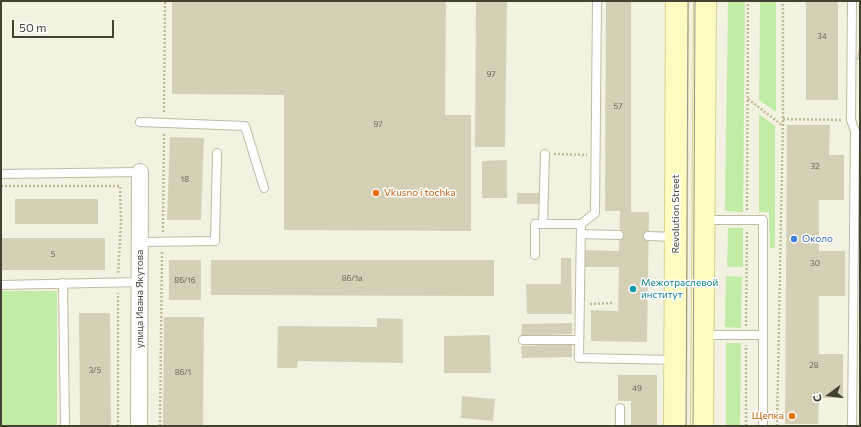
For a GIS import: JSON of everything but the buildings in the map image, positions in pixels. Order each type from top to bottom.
[{"type":"main road","name":"Revolution Street","points":[[675,426],[677,1]]},
{"type":"main road","points":[[702,426],[706,1]]},
{"type":"street","name":"улица Ивана Якутова","points":[[139,426],[141,282],[140,172]]},
{"type":"lane","points":[[535,255],[535,224],[581,224],[595,213],[597,1]]},
{"type":"lane","points":[[852,1],[851,120],[857,131],[852,426]]},
{"type":"lane","points":[[140,122],[245,126],[264,188]]},
{"type":"lane","points":[[141,242],[215,241],[217,153]]},
{"type":"lane","points":[[542,224],[546,154]]},
{"type":"lane","points":[[1,174],[140,172]]},
{"type":"lane","points":[[704,220],[763,220],[763,426]]},
{"type":"lane","points":[[581,224],[579,358],[676,360]]},
{"type":"lane","points":[[581,234],[619,235]]},
{"type":"lane","points":[[648,236],[676,237]]},
{"type":"lane","points":[[1,285],[141,282]]},
{"type":"lane","points":[[63,283],[65,426]]},
{"type":"lane","points":[[703,335],[763,335]]},
{"type":"lane","points":[[523,340],[579,340]]},
{"type":"lane","points":[[620,408],[620,426]]},
{"type":"path","points":[[160,426],[165,1]]},
{"type":"path","points":[[777,426],[784,1]]},
{"type":"path","points":[[748,99],[783,125]]},
{"type":"path","points":[[783,119],[851,120]]},
{"type":"path","points":[[546,154],[595,156]]},
{"type":"path","points":[[1,186],[120,186],[121,223],[118,282],[118,426]]},
{"type":"path","points":[[580,304],[613,303]]},
{"type":"green space","points":[[728,1],[745,1],[743,212],[725,211]]},
{"type":"green space","points":[[760,2],[776,2],[776,112],[759,100]]},
{"type":"green space","points":[[759,114],[775,126],[775,248],[770,248],[769,212],[759,212]]},
{"type":"green space","points":[[728,228],[743,228],[743,267],[727,267]]},
{"type":"green space","points":[[726,276],[742,277],[741,328],[725,327]]},
{"type":"green space","points":[[1,291],[57,291],[57,426],[1,426]]},
{"type":"green space","points":[[726,343],[741,343],[740,426],[726,426]]},
{"type":"tram line","points":[[686,426],[688,1]]},
{"type":"tram line","points":[[693,426],[695,1]]},
{"type":"place","name":"Vkusno i tochka","points":[[376,193]]},
{"type":"place","name":"Около","points":[[794,239]]},
{"type":"place","name":"Межотраслевой институт","points":[[633,289]]},
{"type":"place","name":"Щепка","points":[[792,416]]}]
